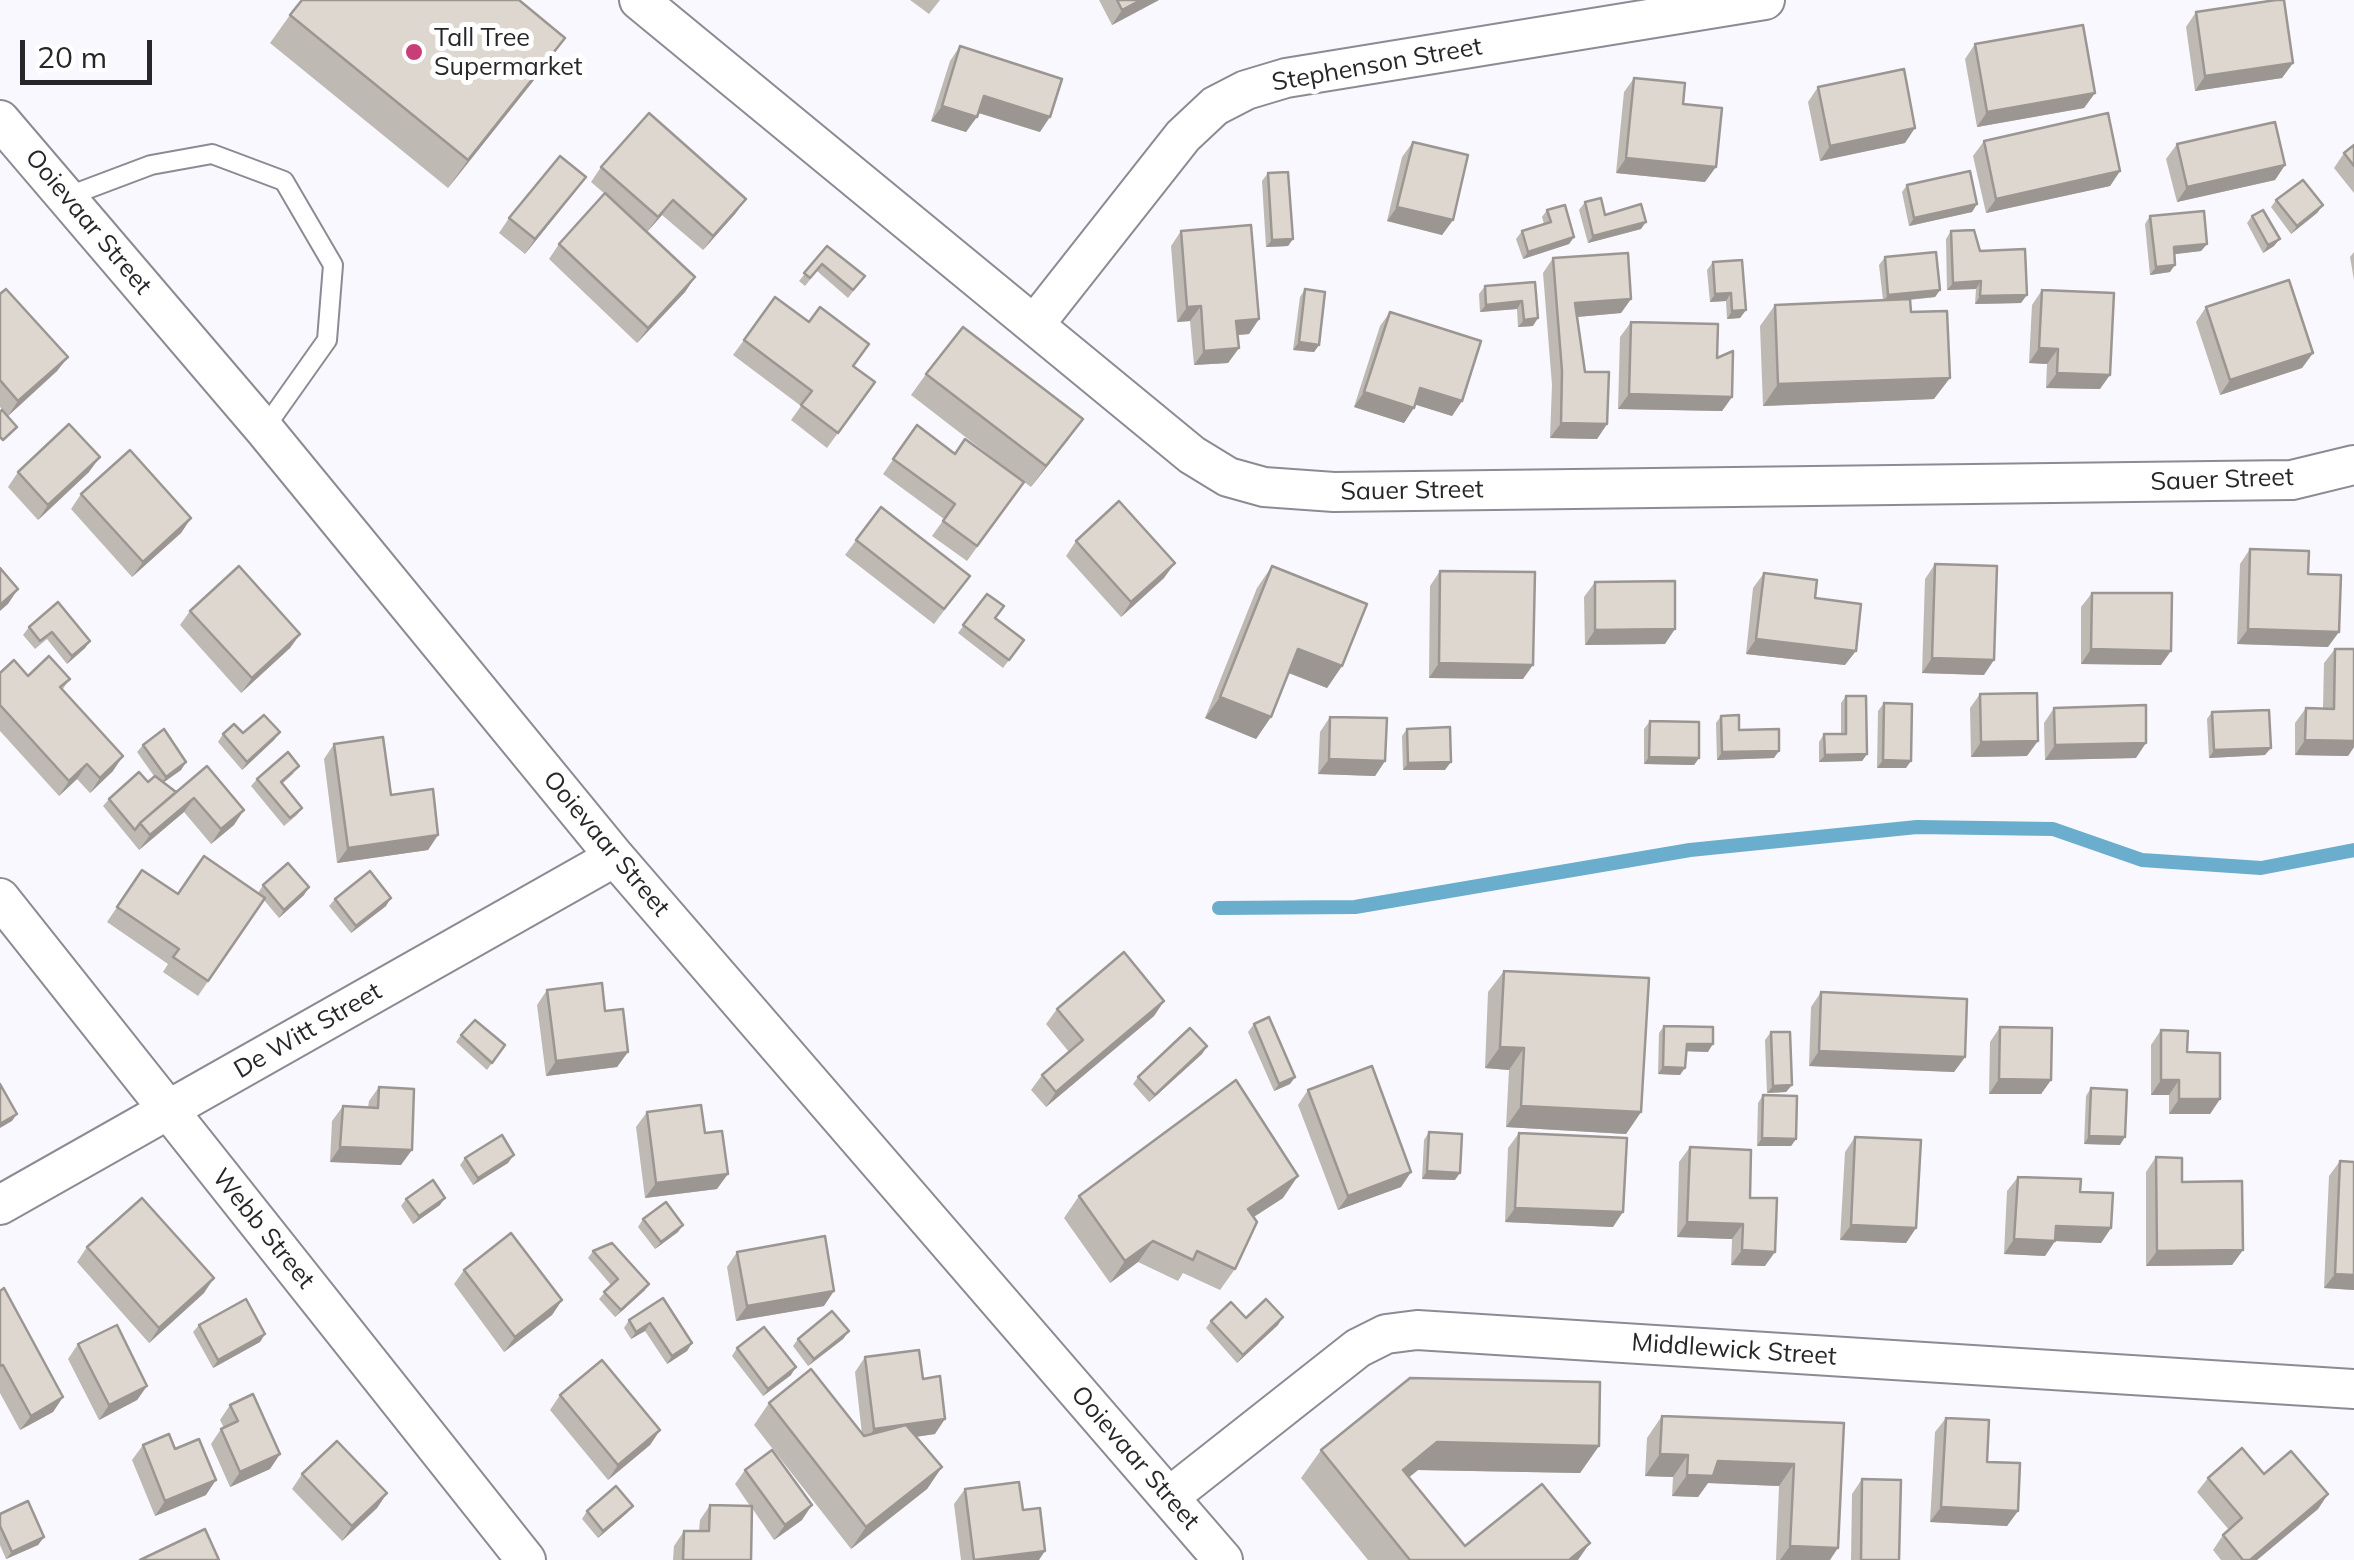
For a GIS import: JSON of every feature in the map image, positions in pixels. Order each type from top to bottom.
[{"type":"street","name":"Sauer Street","points":[[639,0],[1192,455],[1228,477],[1292,490],[2292,480],[2354,465]]},
{"type":"street","name":"Stephenson Street","points":[[1034,325],[1183,136],[1214,106],[1246,90],[1286,78],[1765,0]]},
{"type":"street","name":"Ooievaar Street","points":[[0,120],[264,429],[615,857],[1223,1560]]},
{"type":"street","name":"De Witt Street","points":[[0,1205],[615,857]]},
{"type":"street","name":"Webb Street","points":[[0,898],[526,1560]]},
{"type":"street","name":"Middlewick Street","points":[[1169,1497],[1358,1348],[1386,1334],[1417,1330],[2354,1389]]},
{"type":"lane","points":[[66,197],[151,165],[212,154],[284,181],[333,265],[327,340],[264,429]]},
{"type":"building","points":[[302,0],[519,0],[565,38],[468,160],[290,15]]},
{"type":"building","points":[[1117,0],[1141,0],[1122,10]]},
{"type":"building","points":[[2284,0],[2293,63],[2205,76],[2196,12]]},
{"type":"building","points":[[2083,25],[2095,93],[1987,112],[1975,44]]},
{"type":"building","points":[[960,46],[1062,79],[1050,117],[984,96],[977,117],[942,106]]},
{"type":"building","points":[[1904,69],[1915,128],[1830,146],[1818,87]]},
{"type":"building","points":[[1634,78],[1685,83],[1683,104],[1722,108],[1716,167],[1626,158]]},
{"type":"building","points":[[649,113],[746,199],[713,236],[673,200],[658,217],[601,167]]},
{"type":"building","points":[[2108,113],[2120,171],[1996,199],[1984,141]]},
{"type":"building","points":[[2275,122],[2285,165],[2187,187],[2177,144]]},
{"type":"building","points":[[1413,142],[1468,155],[1453,220],[1397,207]]},
{"type":"building","points":[[2354,145],[2354,166],[2344,153]]},
{"type":"building","points":[[560,156],[586,177],[535,239],[509,218]]},
{"type":"building","points":[[1970,171],[1977,204],[1914,218],[1907,185]]},
{"type":"building","points":[[1288,172],[1293,239],[1272,240],[1268,173]]},
{"type":"building","points":[[2303,180],[2323,205],[2297,226],[2276,200]]},
{"type":"building","points":[[605,193],[695,277],[648,328],[559,244]]},
{"type":"building","points":[[1601,198],[1605,215],[1641,204],[1646,222],[1593,236],[1585,202]]},
{"type":"building","points":[[1565,205],[1574,237],[1528,252],[1522,231],[1551,222],[1547,210]]},
{"type":"building","points":[[2263,210],[2280,239],[2268,245],[2252,216]]},
{"type":"building","points":[[2204,211],[2207,244],[2174,247],[2175,265],[2156,267],[2150,216]]},
{"type":"building","points":[[1251,225],[1259,319],[1236,321],[1239,348],[1204,351],[1201,306],[1187,307],[1181,231]]},
{"type":"building","points":[[1974,230],[1980,251],[2025,249],[2027,295],[1980,296],[1981,281],[1953,283],[1951,231]]},
{"type":"building","points":[[827,246],[865,276],[853,290],[822,264],[810,278],[804,273]]},
{"type":"building","points":[[1936,252],[1940,290],[1888,295],[1885,257]]},
{"type":"building","points":[[1628,253],[1631,299],[1575,303],[1585,372],[1609,372],[1607,424],[1561,423],[1562,371],[1553,258]]},
{"type":"building","points":[[1742,260],[1746,310],[1732,311],[1731,293],[1715,294],[1713,262]]},
{"type":"building","points":[[2289,280],[2313,353],[2230,380],[2206,307]]},
{"type":"building","points":[[1535,282],[1538,318],[1524,320],[1522,301],[1486,305],[1485,286]]},
{"type":"building","points":[[6,289],[68,357],[18,401],[0,380],[0,294]]},
{"type":"building","points":[[1305,289],[1325,292],[1319,345],[1299,342]]},
{"type":"building","points":[[2042,290],[2114,293],[2110,375],[2057,373],[2058,349],[2039,348]]},
{"type":"building","points":[[775,297],[809,322],[820,307],[869,344],[853,366],[875,382],[838,433],[801,405],[812,391],[744,340]]},
{"type":"building","points":[[1910,299],[1911,312],[1947,311],[1950,378],[1778,384],[1775,305]]},
{"type":"building","points":[[1390,312],[1481,341],[1462,401],[1420,388],[1414,408],[1364,392]]},
{"type":"building","points":[[1631,322],[1718,324],[1717,358],[1733,351],[1732,397],[1629,394]]},
{"type":"building","points":[[963,327],[1083,419],[1046,466],[926,374]]},
{"type":"building","points":[[2,410],[17,427],[3,440],[0,437]]},
{"type":"building","points":[[69,424],[100,457],[48,505],[18,472]]},
{"type":"building","points":[[917,425],[955,454],[965,439],[1024,482],[977,546],[943,521],[955,504],[893,459]]},
{"type":"building","points":[[130,450],[191,518],[143,562],[81,494]]},
{"type":"building","points":[[1119,501],[1175,563],[1131,602],[1076,541]]},
{"type":"building","points":[[881,507],[970,576],[944,609],[856,540]]},
{"type":"building","points":[[2250,549],[2309,551],[2308,574],[2341,575],[2339,632],[2248,629]]},
{"type":"building","points":[[1935,564],[1997,566],[1994,660],[1932,658]]},
{"type":"building","points":[[239,566],[300,634],[252,678],[190,611]]},
{"type":"building","points":[[1272,566],[1367,604],[1342,666],[1298,649],[1271,717],[1220,697]]},
{"type":"building","points":[[0,568],[18,589],[0,605]]},
{"type":"building","points":[[1440,571],[1535,572],[1533,665],[1439,663]]},
{"type":"building","points":[[1764,573],[1817,580],[1815,598],[1861,604],[1856,651],[1756,639]]},
{"type":"building","points":[[1675,581],[1675,629],[1595,630],[1595,582]]},
{"type":"building","points":[[2092,593],[2172,593],[2171,651],[2091,649]]},
{"type":"building","points":[[987,594],[1004,606],[995,618],[1024,640],[1009,660],[963,625]]},
{"type":"building","points":[[58,602],[90,641],[72,656],[52,632],[40,641],[29,627]]},
{"type":"building","points":[[2335,649],[2354,649],[2354,741],[2305,740],[2306,708],[2334,709]]},
{"type":"building","points":[[49,656],[70,679],[60,687],[123,756],[100,778],[87,764],[69,781],[0,705],[0,673],[14,660],[28,676]]},
{"type":"building","points":[[2037,693],[2038,741],[1981,742],[1980,694]]},
{"type":"building","points":[[1846,696],[1866,696],[1867,754],[1825,755],[1824,734],[1846,734]]},
{"type":"building","points":[[1884,703],[1912,704],[1911,761],[1883,760]]},
{"type":"building","points":[[2146,705],[2146,743],[2055,745],[2054,708]]},
{"type":"building","points":[[2269,710],[2271,748],[2214,750],[2212,712]]},
{"type":"building","points":[[264,715],[280,732],[247,762],[223,734],[234,724],[243,733]]},
{"type":"building","points":[[1739,715],[1739,730],[1779,729],[1779,751],[1722,752],[1721,716]]},
{"type":"building","points":[[1330,717],[1387,718],[1385,761],[1329,759]]},
{"type":"building","points":[[1650,721],[1699,722],[1699,758],[1649,757]]},
{"type":"building","points":[[1450,727],[1451,762],[1408,763],[1407,729]]},
{"type":"building","points":[[164,729],[186,762],[166,777],[143,745]]},
{"type":"building","points":[[383,737],[391,795],[433,789],[438,835],[348,848],[334,744]]},
{"type":"building","points":[[288,752],[299,766],[281,782],[302,808],[290,818],[257,779]]},
{"type":"building","points":[[207,766],[244,810],[221,829],[194,798],[150,835],[140,823]]},
{"type":"building","points":[[139,772],[148,782],[155,776],[176,792],[135,830],[109,799]]},
{"type":"building","points":[[204,856],[265,898],[208,981],[173,957],[179,949],[117,907],[142,870],[178,894]]},
{"type":"building","points":[[288,863],[309,887],[284,910],[263,885]]},
{"type":"building","points":[[370,871],[391,898],[356,926],[335,899]]},
{"type":"building","points":[[1124,952],[1164,1001],[1056,1092],[1042,1075],[1083,1040],[1057,1009]]},
{"type":"building","points":[[1504,971],[1649,978],[1641,1112],[1521,1106],[1524,1048],[1500,1047]]},
{"type":"building","points":[[602,983],[605,1011],[623,1009],[628,1052],[556,1061],[547,990]]},
{"type":"building","points":[[1821,992],[1967,999],[1965,1057],[1819,1051]]},
{"type":"building","points":[[1269,1017],[1295,1077],[1279,1084],[1254,1024]]},
{"type":"building","points":[[475,1020],[505,1045],[492,1063],[461,1035]]},
{"type":"building","points":[[1664,1026],[1713,1027],[1713,1044],[1687,1044],[1685,1068],[1663,1067]]},
{"type":"building","points":[[2000,1027],[2052,1028],[2051,1080],[1999,1079]]},
{"type":"building","points":[[1190,1028],[1207,1046],[1155,1095],[1138,1077]]},
{"type":"building","points":[[2161,1030],[2188,1031],[2187,1052],[2220,1053],[2220,1099],[2179,1099],[2179,1080],[2161,1080]]},
{"type":"building","points":[[1771,1032],[1790,1032],[1792,1085],[1773,1086]]},
{"type":"building","points":[[1372,1066],[1411,1172],[1348,1196],[1308,1090]]},
{"type":"building","points":[[1236,1080],[1298,1176],[1248,1209],[1257,1222],[1235,1269],[1197,1251],[1193,1260],[1153,1241],[1125,1261],[1079,1196]]},
{"type":"building","points":[[0,1084],[17,1114],[0,1124]]},
{"type":"building","points":[[379,1087],[414,1089],[412,1150],[340,1147],[343,1106],[378,1108]]},
{"type":"building","points":[[2091,1088],[2127,1090],[2125,1137],[2089,1136]]},
{"type":"building","points":[[1763,1095],[1797,1096],[1796,1139],[1762,1138]]},
{"type":"building","points":[[701,1105],[705,1133],[722,1131],[728,1174],[656,1183],[647,1112]]},
{"type":"building","points":[[1429,1132],[1462,1134],[1460,1173],[1427,1171]]},
{"type":"building","points":[[1519,1133],[1627,1138],[1623,1212],[1515,1208]]},
{"type":"building","points":[[502,1135],[514,1155],[478,1178],[465,1158]]},
{"type":"building","points":[[1855,1137],[1921,1140],[1916,1228],[1851,1225]]},
{"type":"building","points":[[1690,1147],[1751,1150],[1750,1198],[1777,1198],[1775,1252],[1742,1250],[1743,1224],[1687,1222]]},
{"type":"building","points":[[2156,1157],[2182,1158],[2182,1182],[2242,1181],[2243,1250],[2157,1251]]},
{"type":"building","points":[[2340,1161],[2354,1162],[2354,1275],[2335,1274]]},
{"type":"building","points":[[2018,1177],[2081,1179],[2080,1192],[2113,1193],[2111,1228],[2056,1226],[2055,1241],[2014,1239]]},
{"type":"building","points":[[433,1180],[445,1198],[419,1216],[406,1199]]},
{"type":"building","points":[[142,1198],[214,1278],[159,1328],[87,1247]]},
{"type":"building","points":[[666,1202],[683,1225],[661,1242],[643,1219]]},
{"type":"building","points":[[511,1233],[562,1300],[515,1337],[464,1270]]},
{"type":"building","points":[[825,1236],[834,1291],[747,1306],[737,1252]]},
{"type":"building","points":[[612,1243],[649,1284],[621,1310],[604,1292],[618,1279],[593,1251]]},
{"type":"building","points":[[4,1288],[63,1397],[31,1416],[3,1365],[0,1366],[0,1291]]},
{"type":"building","points":[[663,1298],[692,1343],[672,1356],[650,1323],[636,1332],[629,1320]]},
{"type":"building","points":[[246,1299],[265,1334],[218,1360],[199,1325]]},
{"type":"building","points":[[1266,1299],[1283,1317],[1243,1355],[1211,1321],[1231,1302],[1246,1318]]},
{"type":"building","points":[[832,1311],[849,1331],[814,1359],[798,1339]]},
{"type":"building","points":[[117,1325],[147,1386],[109,1405],[78,1344]]},
{"type":"building","points":[[764,1327],[796,1367],[768,1389],[737,1348]]},
{"type":"building","points":[[919,1350],[923,1379],[940,1376],[945,1419],[874,1429],[865,1357]]},
{"type":"building","points":[[602,1360],[660,1430],[618,1465],[560,1395]]},
{"type":"building","points":[[811,1369],[864,1436],[906,1425],[942,1467],[866,1527],[769,1403]]},
{"type":"building","points":[[1410,1378],[1600,1382],[1599,1446],[1437,1442],[1403,1470],[1465,1546],[1542,1484],[1590,1543],[1569,1560],[1410,1560],[1321,1450]]},
{"type":"building","points":[[253,1394],[280,1454],[240,1472],[221,1429],[238,1421],[230,1405]]},
{"type":"building","points":[[1662,1416],[1844,1423],[1838,1548],[1790,1546],[1794,1464],[1718,1461],[1713,1476],[1687,1475],[1688,1455],[1660,1454]]},
{"type":"building","points":[[1946,1418],[1989,1420],[1987,1462],[2020,1463],[2018,1511],[1941,1507]]},
{"type":"building","points":[[169,1434],[175,1449],[199,1439],[216,1480],[165,1501],[143,1445]]},
{"type":"building","points":[[337,1441],[387,1493],[352,1526],[302,1474]]},
{"type":"building","points":[[2242,1448],[2264,1474],[2291,1451],[2328,1494],[2250,1560],[2243,1560],[2223,1535],[2242,1518],[2208,1478]]},
{"type":"building","points":[[772,1450],[812,1505],[785,1525],[745,1470]]},
{"type":"building","points":[[1862,1479],[1901,1480],[1899,1560],[1861,1560]]},
{"type":"building","points":[[1019,1482],[1023,1510],[1040,1508],[1045,1551],[974,1560],[965,1489]]},
{"type":"building","points":[[616,1486],[633,1506],[603,1531],[587,1511]]},
{"type":"building","points":[[28,1501],[44,1537],[12,1552],[0,1526],[0,1514]]},
{"type":"building","points":[[710,1505],[752,1506],[751,1560],[683,1560],[684,1531],[709,1531]]},
{"type":"building","points":[[205,1529],[219,1560],[140,1560]]},
{"type":"waterway","points":[[1219,908],[1355,907],[1690,850],[1917,827],[2053,829],[2142,860],[2261,868],[2354,850]]},
{"type":"place","name":"Tall Tree Supermarket","points":[[414,52]]}]
